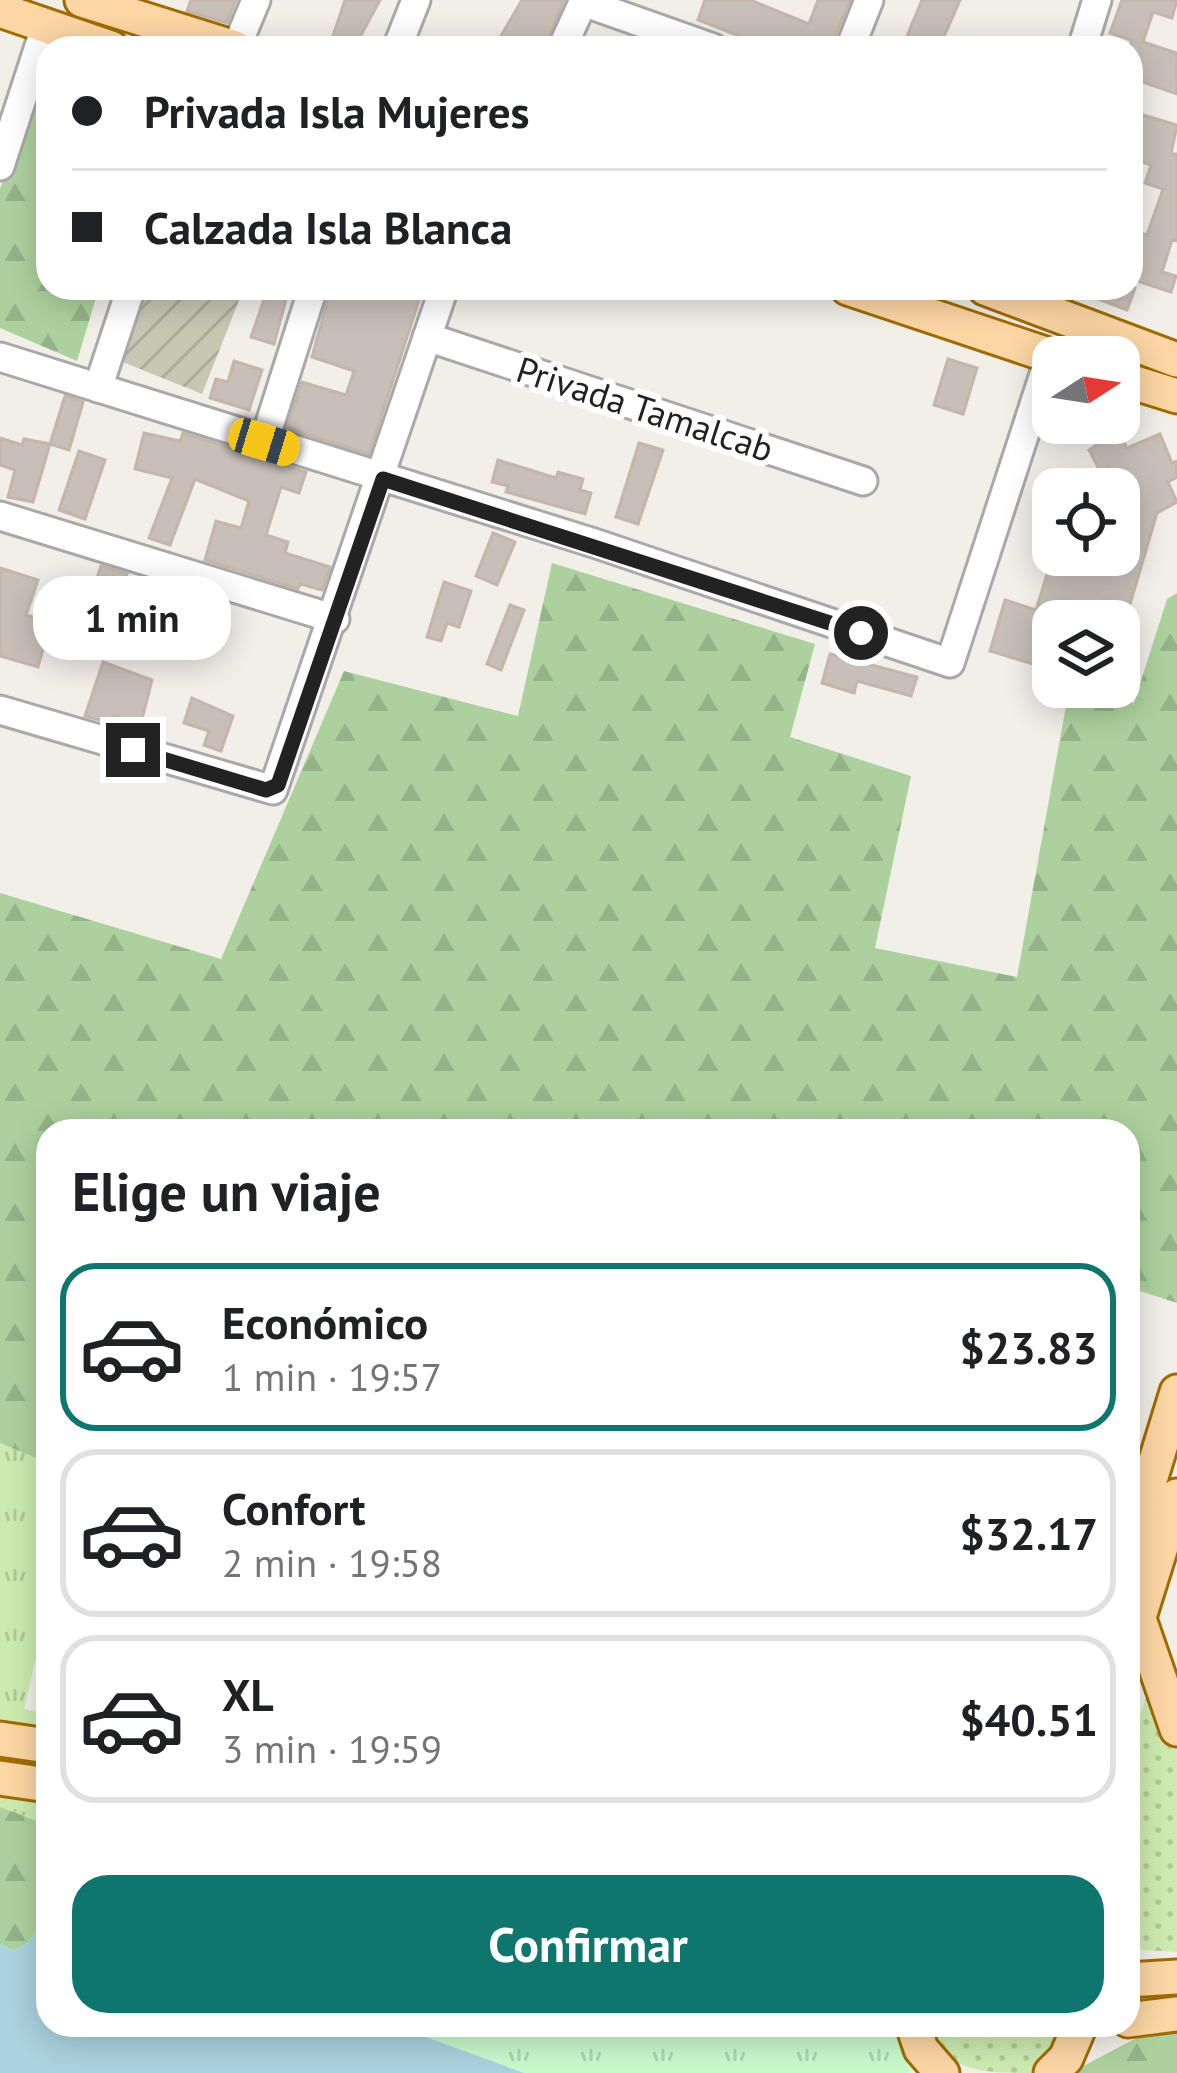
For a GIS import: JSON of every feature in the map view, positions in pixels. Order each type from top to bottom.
[{"type":"main road","points":[[82,0],[118,6],[202,36]]},
{"type":"main road","points":[[0,10],[77,36]]},
{"type":"main road","points":[[884,300],[1032,349]]},
{"type":"main road","points":[[1025,300],[1176,356]]},
{"type":"main road","points":[[1140,385],[1177,396]]},
{"type":"main road","points":[[1140,1513],[1177,1391]]},
{"type":"main road","points":[[1140,1610],[1177,1496]]},
{"type":"main road","points":[[1140,1622],[1177,1729]]},
{"type":"main road","points":[[0,1739],[36,1744]]},
{"type":"main road","points":[[0,1778],[36,1784]]},
{"type":"main road","points":[[1140,1979],[1177,1977]]},
{"type":"main road","points":[[1140,2019],[1177,2014]]},
{"type":"main road","points":[[917,2037],[941,2073]]},
{"type":"main road","points":[[1051,2073],[1080,2037]]},
{"type":"street","points":[[241,36],[256,0]]},
{"type":"street","points":[[402,36],[416,0]]},
{"type":"street","points":[[855,36],[869,0]]},
{"type":"street","points":[[1086,36],[1097,0]]},
{"type":"street","points":[[567,36],[583,1],[680,36]]},
{"type":"street","points":[[42,36],[46,25]]},
{"type":"street","points":[[0,166],[36,56]]},
{"type":"street","points":[[98,388],[127,300]]},
{"type":"street","points":[[264,442],[309,300]]},
{"type":"street","points":[[0,710],[273,790],[383,479],[440,300]]},
{"type":"street","name":"Privada Tamalcab","points":[[427,337],[863,481]]},
{"type":"street","points":[[0,357],[950,663],[1032,416]]},
{"type":"street","points":[[0,516],[334,619]]},
{"type":"shaded area","points":[[124,300],[239,300],[202,394],[103,354]]},
{"type":"green space","points":[[36,77],[36,300],[95,300],[77,361],[0,328],[0,189]]},
{"type":"green space","points":[[552,563],[815,644],[790,737],[911,776],[875,948],[1017,977],[1066,708],[1140,708],[1140,684],[1167,599],[1177,593],[1177,1303],[1140,1291],[1140,1119],[36,1119],[36,1458],[0,1443],[0,893],[221,959],[344,671],[518,716]]},
{"type":"green space","points":[[0,1443],[36,1458],[36,1658],[24,1709],[36,1712],[36,1820],[0,1807]]},
{"type":"green space","points":[[1152,1680],[1177,1750],[1177,1952],[1140,1950],[1140,1716]]},
{"type":"green space","points":[[0,1807],[36,1820],[36,1931],[28,1943],[14,1951],[0,1944]]},
{"type":"green space","points":[[36,1931],[36,2037],[898,2037],[915,2068],[907,2073],[0,2073],[0,1944],[14,1951],[28,1943]]},
{"type":"green space","points":[[1177,2028],[1177,2073],[1070,2073],[1140,2037]]},
{"type":"green space","points":[[933,2037],[1058,2037],[1031,2073],[968,2067],[944,2053]]},
{"type":"water","points":[[36,1931],[36,2037],[426,2037],[524,2073],[0,2073],[0,1944],[14,1951],[28,1943]]},
{"type":"building","points":[[191,0],[236,0],[227,23],[187,11]]},
{"type":"building","points":[[345,0],[380,0],[360,36],[333,36]]},
{"type":"building","points":[[522,0],[564,0],[549,36],[501,36]]},
{"type":"building","points":[[705,0],[750,0],[809,24],[818,0],[850,0],[835,36],[739,36],[698,20]]},
{"type":"building","points":[[922,0],[960,0],[944,36],[907,36]]},
{"type":"building","points":[[1122,0],[1177,0],[1172,18],[1153,12],[1143,42],[1143,36],[1110,33]]},
{"type":"building","points":[[1143,42],[1177,53],[1177,94],[1143,82]]},
{"type":"building","points":[[1143,115],[1177,125],[1171,154],[1177,154],[1177,241],[1172,240],[1162,272],[1176,276],[1171,292],[1143,283],[1143,234],[1147,235],[1163,189],[1145,183],[1151,165],[1143,162]]},
{"type":"building","points":[[264,300],[286,300],[274,344],[251,337]]},
{"type":"building","points":[[328,300],[419,300],[369,454],[287,428],[302,382],[346,395],[354,371],[312,357]]},
{"type":"building","points":[[1101,300],[1131,300],[1127,310]]},
{"type":"building","points":[[948,359],[977,368],[963,414],[934,405]]},
{"type":"building","points":[[234,361],[262,370],[249,410],[210,398],[216,379],[228,382]]},
{"type":"building","points":[[65,396],[83,402],[69,450],[50,444]]},
{"type":"building","points":[[144,433],[180,441],[183,433],[306,472],[299,493],[281,487],[266,535],[288,542],[285,553],[330,567],[322,590],[300,584],[298,589],[205,560],[216,521],[241,528],[249,501],[195,479],[170,545],[149,538],[172,478],[135,469]]},
{"type":"building","points":[[1160,434],[1172,463],[1177,461],[1177,477],[1168,482],[1177,502],[1157,513],[1140,570],[1140,468],[1098,468],[1089,450],[1098,444],[1125,444],[1127,448]]},
{"type":"building","points":[[0,438],[22,445],[24,439],[50,444],[33,502],[8,497],[15,470],[0,465]]},
{"type":"building","points":[[639,443],[663,450],[638,524],[616,517]]},
{"type":"building","points":[[79,451],[105,460],[85,519],[59,510]]},
{"type":"building","points":[[498,460],[556,478],[558,472],[583,479],[580,490],[591,493],[585,514],[506,492],[508,486],[492,482]]},
{"type":"building","points":[[493,533],[515,542],[497,585],[476,576]]},
{"type":"building","points":[[101,566],[127,574],[112,620],[86,610]]},
{"type":"building","points":[[0,568],[38,580],[26,615],[51,622],[38,667],[0,656]]},
{"type":"building","points":[[1047,576],[1138,576],[1131,600],[1039,600]]},
{"type":"building","points":[[444,582],[471,591],[459,627],[447,623],[441,641],[427,637]]},
{"type":"building","points":[[183,591],[209,599],[189,656],[164,647]]},
{"type":"building","points":[[1005,600],[1032,609],[1032,664],[990,651]]},
{"type":"building","points":[[510,605],[524,610],[501,670],[487,664]]},
{"type":"building","points":[[830,654],[917,677],[911,696],[857,681],[854,693],[822,683]]},
{"type":"building","points":[[103,662],[152,680],[141,723],[112,715],[110,723],[85,716]]},
{"type":"building","points":[[192,698],[233,716],[221,751],[204,745],[209,731],[184,723]]},
{"type":"route","points":[[133,750],[266,790],[278,785],[383,479],[594,543],[861,633]]}]
